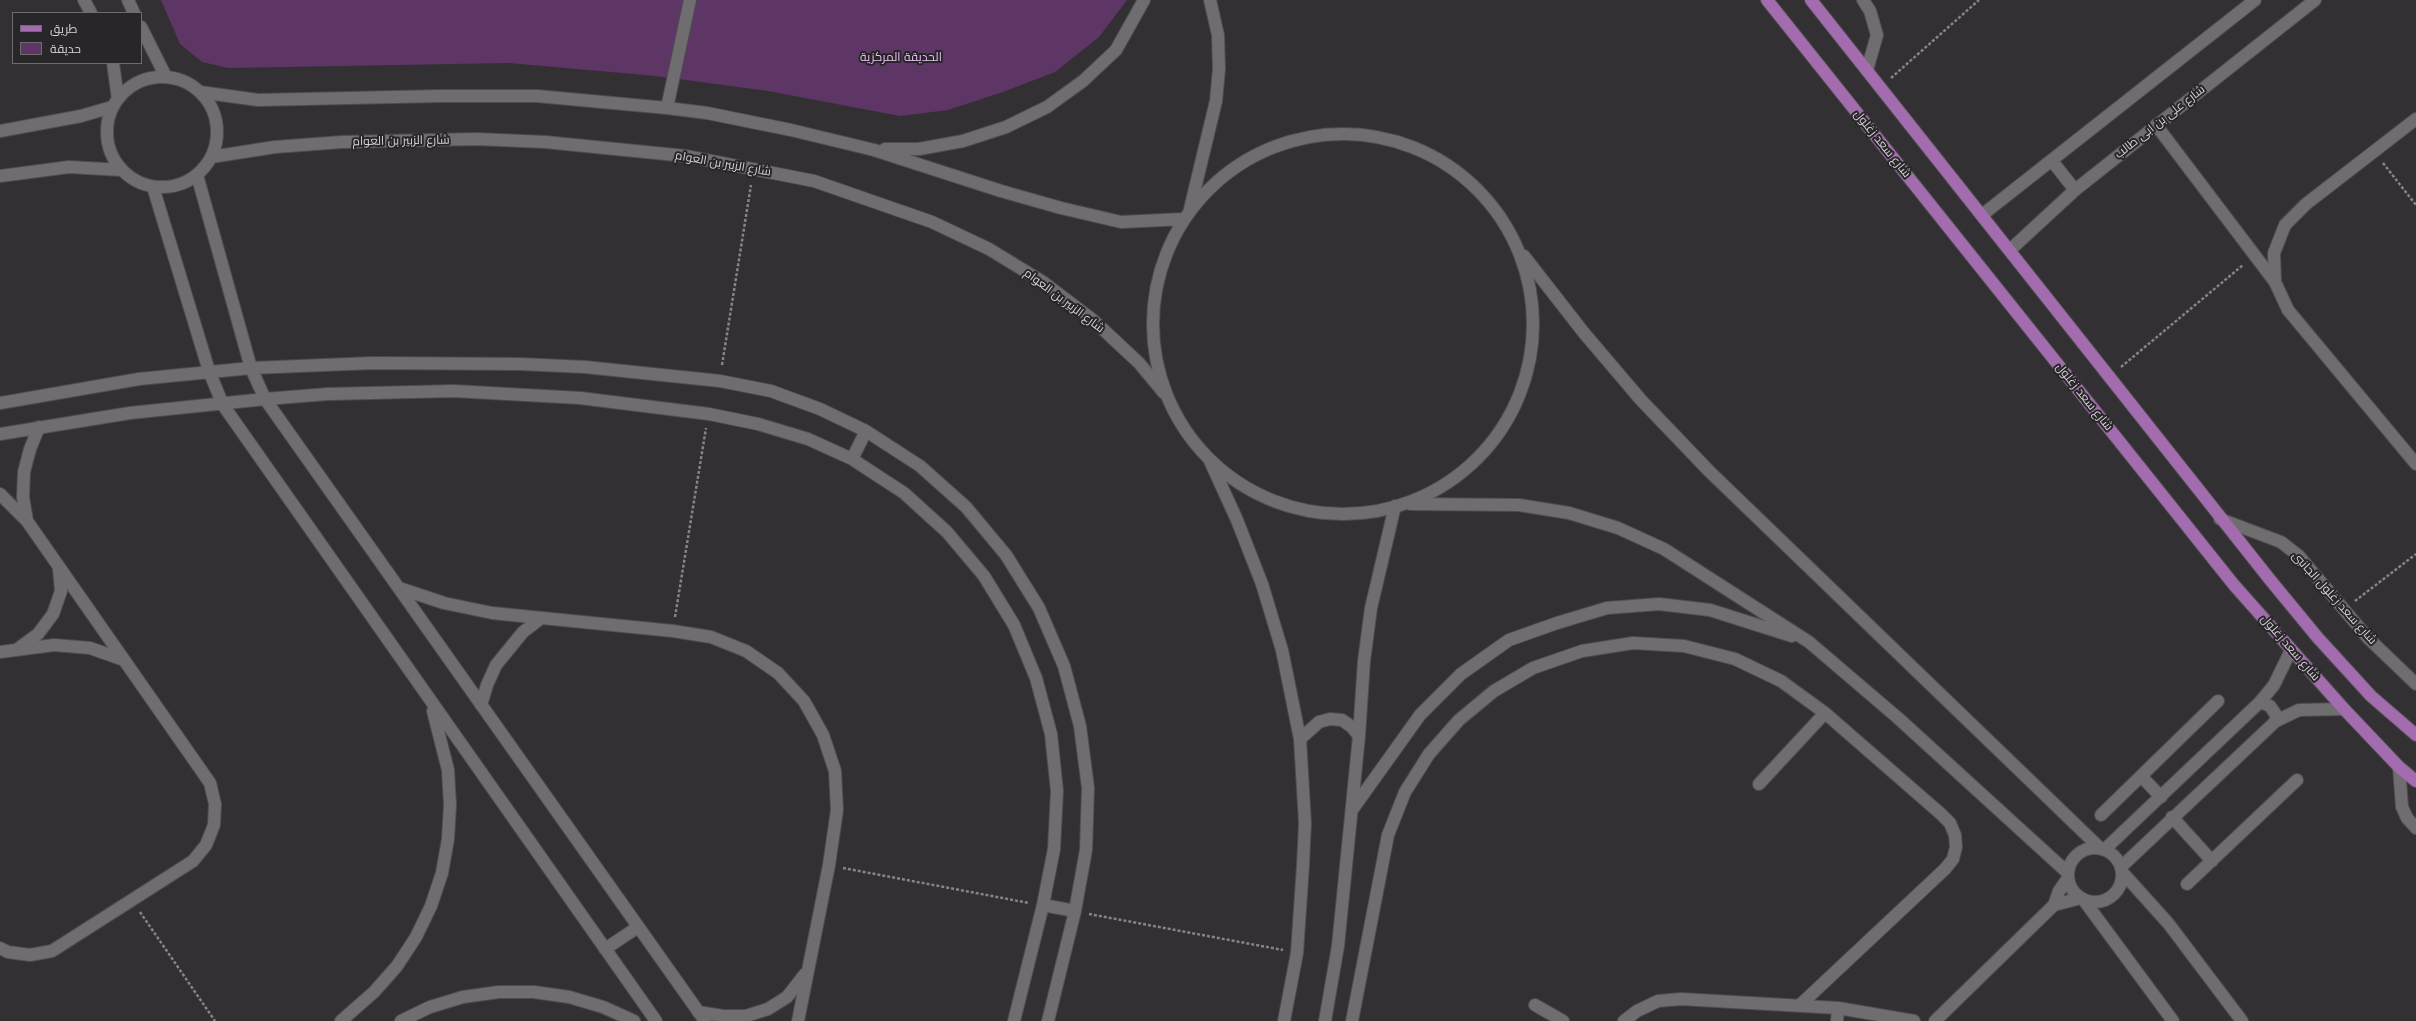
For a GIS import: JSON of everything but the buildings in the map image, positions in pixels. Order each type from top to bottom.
[{"type":"main road","name":"شارع سعد زغلول","points":[[1767,0],[2234,585],[2344,709],[2399,767],[2416,781]]},
{"type":"main road","points":[[1811,0],[2010,250],[2220,519],[2318,638],[2371,696],[2416,735]]},
{"type":"street","points":[[84,0],[90,12]]},
{"type":"street","points":[[128,0],[134,12]]},
{"type":"street","points":[[667,108],[690,0]]},
{"type":"street","points":[[874,150],[919,149],[963,141],[1006,128],[1047,107],[1083,81],[1116,50],[1144,0]]},
{"type":"street","points":[[1210,0],[1218,35],[1219,68],[1216,101],[1186,216],[1164,261],[1154,306],[1154,338],[1159,368],[1168,398],[1183,424],[1209,458],[1238,520],[1262,584],[1282,650],[1300,739],[1305,823],[1297,953],[1284,1021]]},
{"type":"street","points":[[1863,0],[1870,11],[1877,35],[1867,70]]},
{"type":"street","points":[[1982,215],[2255,0]]},
{"type":"street","name":"شارع على بن ابى طالب","points":[[2010,250],[2075,190],[2315,0]]},
{"type":"street","points":[[142,29],[166,77]]},
{"type":"street","points":[[113,64],[115,103],[107,124],[107,140],[112,156],[122,170],[136,181],[153,187],[176,186],[197,175],[211,157],[217,140],[216,123],[210,106],[200,92]]},
{"type":"street","points":[[0,130],[81,116],[115,103],[139,82],[152,78],[166,77],[178,79],[200,92],[258,100],[439,96],[537,96],[622,102],[707,113],[791,130],[874,150],[1061,208],[1121,222],[1186,216],[1205,192],[1231,170],[1260,152],[1292,140],[1325,134],[1359,134],[1399,142],[1425,152],[1454,169],[1480,192],[1501,218],[1520,250],[1632,389],[1709,471],[2102,849],[2114,856],[2121,870],[2168,923],[2242,1021]]},
{"type":"street","points":[[2275,282],[2274,253],[2285,225],[2306,204],[2416,119]]},
{"type":"street","points":[[2156,126],[2275,282],[2288,310],[2416,464]]},
{"type":"street","name":"شارع الزبير بن العوام","points":[[211,157],[275,147],[342,142],[477,139],[545,142],[686,156],[754,168],[814,182],[874,200],[932,222],[989,249],[1043,282],[1093,320],[1139,362],[1168,398]]},
{"type":"street","points":[[2052,161],[2075,190]]},
{"type":"street","points":[[0,176],[69,167],[122,170]]},
{"type":"street","points":[[197,175],[251,368],[265,399],[701,1017],[746,1016],[768,1009],[787,997],[806,973]]},
{"type":"street","points":[[153,187],[209,372],[223,405],[656,1021]]},
{"type":"street","points":[[1325,1021],[1338,946],[1359,736],[1364,661],[1370,616],[1400,505],[1451,481],[1480,457],[1503,428],[1520,396],[1530,360],[1534,323],[1530,286],[1520,250]]},
{"type":"street","points":[[0,403],[70,390],[251,368],[373,363],[585,366],[720,381],[778,394],[820,409],[866,431],[920,466],[966,507],[1006,555],[1039,608],[1064,666],[1080,726],[1088,788],[1086,850],[1075,912],[1048,1021]]},
{"type":"street","points":[[0,434],[130,413],[223,405],[265,399],[375,392],[462,391],[580,398],[709,414],[758,424],[801,437],[852,459],[904,493],[947,532],[984,576],[1014,625],[1036,678],[1051,734],[1056,784],[1054,849],[1043,906],[1014,1021]]},
{"type":"street","points":[[27,521],[23,497],[24,472],[30,449],[39,427]]},
{"type":"street","points":[[852,459],[866,431]]},
{"type":"street","points":[[1209,458],[1242,484],[1280,503],[1322,513],[1364,513],[1400,505],[1519,505],[1569,514],[1618,528],[1664,549],[1809,642],[1898,718],[2068,875],[2072,890],[2082,899],[2173,1021]]},
{"type":"street","points":[[0,494],[27,521],[210,783],[215,804],[214,825],[206,845],[193,861],[52,951],[30,955],[8,952],[0,948]]},
{"type":"street","name":"شارع سعد زغلول الجانبى","points":[[2220,519],[2282,542],[2299,556],[2368,638],[2416,684]]},
{"type":"street","points":[[18,649],[38,634],[53,614],[61,591],[59,567]]},
{"type":"street","points":[[398,588],[444,603],[492,613],[540,619],[673,631],[711,637],[746,651],[778,673],[804,701],[823,735],[835,771],[837,810],[829,865],[806,973],[798,1021]]},
{"type":"street","points":[[1352,810],[1420,715],[1461,674],[1515,638],[1556,622],[1607,608],[1659,604],[1710,610],[1809,642]]},
{"type":"street","points":[[481,705],[487,685],[500,659],[523,632],[540,619]]},
{"type":"street","points":[[1352,1021],[1388,835],[1405,792],[1429,754],[1459,720],[1494,691],[1534,668],[1582,651],[1633,644],[1684,646],[1735,659],[1782,681],[1825,713],[1950,823],[1956,835],[1956,847],[1952,859],[1945,869],[1800,1005]]},
{"type":"street","points":[[0,652],[54,645],[90,648],[124,660]]},
{"type":"street","points":[[1935,1021],[2054,905],[2075,856],[2087,850],[2102,849],[2161,797],[2260,702],[2278,678],[2291,650]]},
{"type":"street","points":[[2101,814],[2142,777],[2218,701]]},
{"type":"street","points":[[341,1021],[374,992],[396,966],[416,937],[430,906],[442,873],[448,839],[448,770],[431,702]]},
{"type":"street","points":[[2260,702],[2265,703],[2274,710],[2276,721]]},
{"type":"street","points":[[2054,905],[2082,899],[2092,902],[2102,902],[2110,897],[2117,891],[2121,882],[2121,870],[2172,817],[2276,721],[2299,710],[2344,709]]},
{"type":"street","points":[[1759,784],[1825,713]]},
{"type":"street","points":[[1300,739],[1319,722],[1330,719],[1342,720],[1352,727],[1359,736]]},
{"type":"street","points":[[2399,767],[2402,806],[2407,818],[2416,828]]},
{"type":"street","points":[[2142,777],[2161,797]]},
{"type":"street","points":[[2187,884],[2297,780]]},
{"type":"street","points":[[2172,817],[2212,861]]},
{"type":"street","points":[[1043,906],[1075,912]]},
{"type":"street","points":[[605,949],[638,927]]},
{"type":"street","points":[[401,1021],[430,1007],[464,997],[499,992],[534,992],[569,996],[603,1007],[634,1021]]},
{"type":"street","points":[[1624,1021],[1637,1011],[1658,1002],[1681,999],[1838,1008],[1914,1021]]},
{"type":"street","points":[[1535,1005],[1563,1021]]},
{"type":"street","points":[[1837,1021],[1838,1008]]},
{"type":"path","points":[[1880,87],[1979,0]]},
{"type":"path","points":[[2374,152],[2416,205]]},
{"type":"path","points":[[720,381],[754,168]]},
{"type":"path","points":[[2108,377],[2254,255]]},
{"type":"path","points":[[673,631],[709,414]]},
{"type":"path","points":[[2344,610],[2416,554]]},
{"type":"path","points":[[829,865],[1043,906]]},
{"type":"path","points":[[132,900],[215,1021]]},
{"type":"path","points":[[1075,912],[1297,953]]},
{"type":"green space","name":"الحديقة المركزية","points":[[161,0],[1127,0],[1099,37],[1055,72],[1003,92],[948,110],[900,116],[768,91],[656,76],[509,63],[228,68],[202,62],[180,44]]}]
